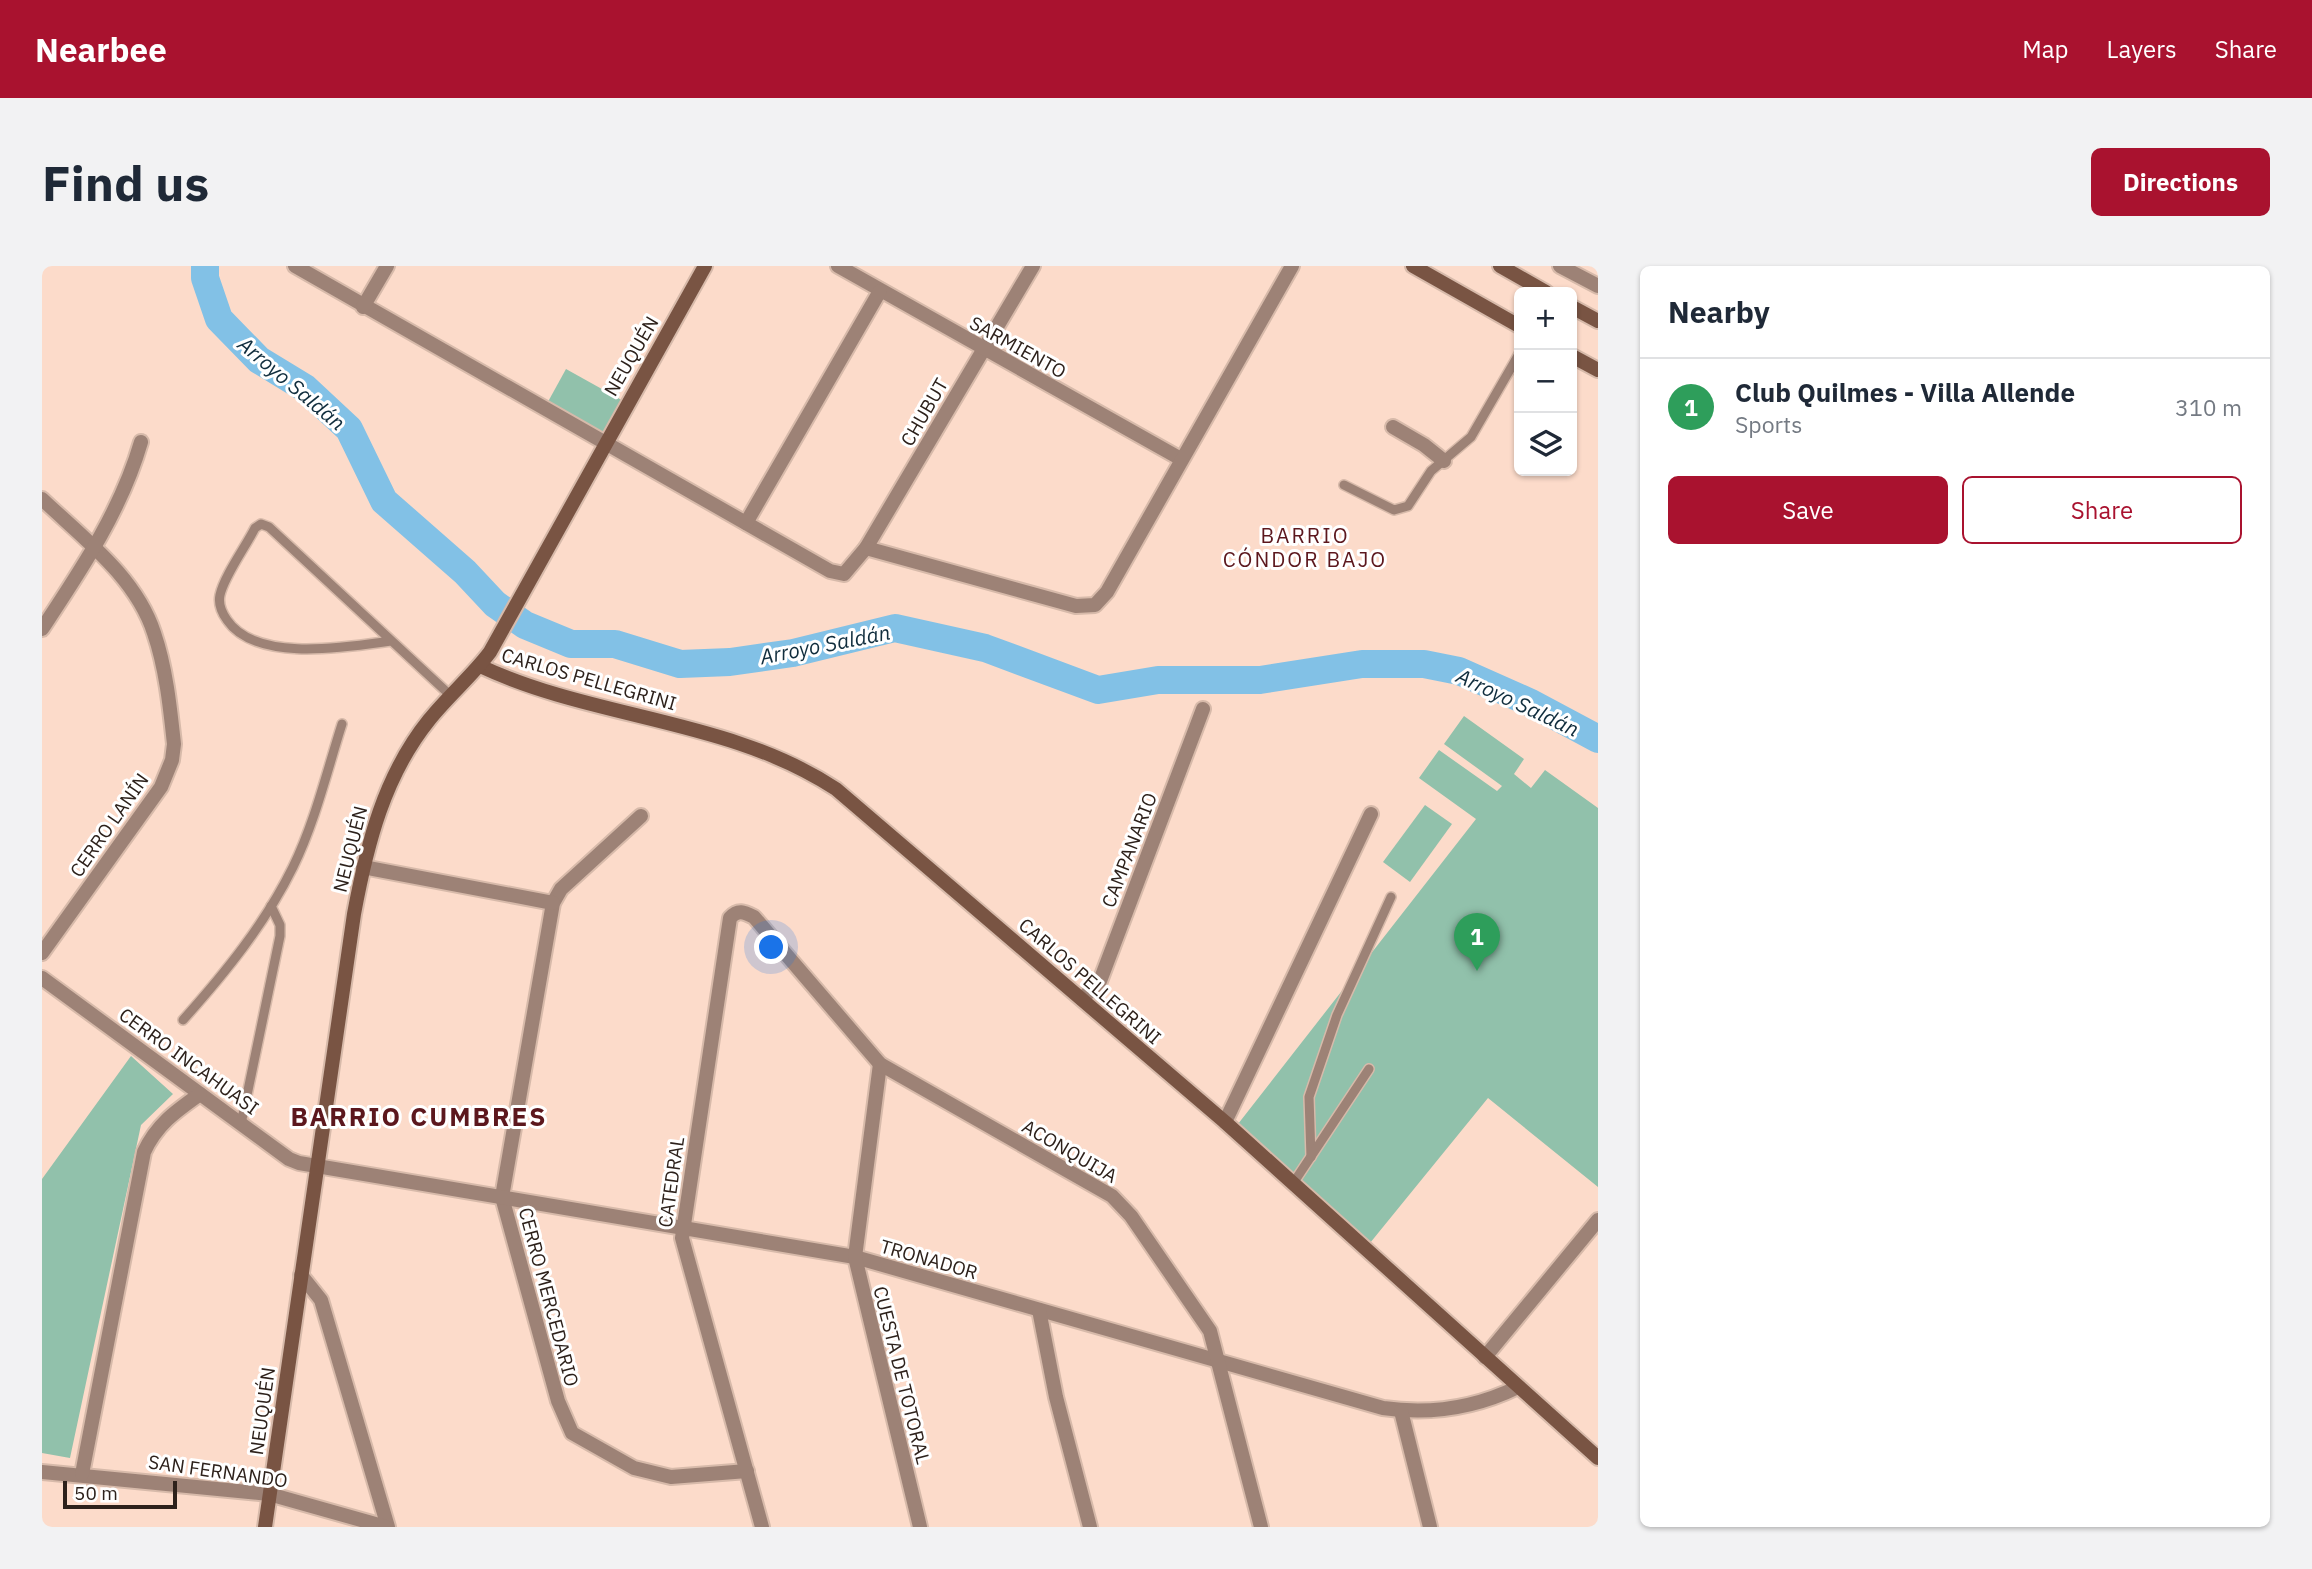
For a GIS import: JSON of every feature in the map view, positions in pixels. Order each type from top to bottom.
[{"type":"main road","name":"NEUQUÉN","points":[[265,1527],[363,866],[375,822],[394,774],[413,743],[450,695],[480,666],[501,633],[604,443],[705,266]]},
{"type":"main road","points":[[1413,266],[1514,323]]},
{"type":"main road","points":[[1500,266],[1537,287]]},
{"type":"main road","points":[[1577,310],[1598,321]]},
{"type":"main road","points":[[1577,359],[1598,370]]},
{"type":"main road","name":"CARLOS PELLEGRINI","points":[[480,666],[517,682],[738,742],[797,765],[836,789],[1224,1122],[1598,1458]]},
{"type":"street","points":[[295,266],[746,523],[880,291]]},
{"type":"street","points":[[363,307],[387,266]]},
{"type":"street","name":"SARMIENTO","points":[[838,266],[983,350],[1181,459]]},
{"type":"street","name":"CHUBUT","points":[[746,523],[830,571],[845,574],[866,548],[1033,266]]},
{"type":"street","points":[[866,548],[1076,606],[1095,605],[1108,592],[1292,266]]},
{"type":"street","points":[[1560,266],[1598,286]]},
{"type":"street","points":[[1393,427],[1424,445],[1444,461]]},
{"type":"street","points":[[42,629],[95,549],[134,466],[141,442]]},
{"type":"street","name":"CERRO LANÍN","points":[[42,499],[95,549],[128,585],[154,634],[169,704],[174,744],[173,760],[162,788],[42,953]]},
{"type":"street","name":"CAMPANARIO","points":[[1082,999],[1100,981],[1203,709]]},
{"type":"street","points":[[1224,1122],[1371,814]]},
{"type":"street","points":[[363,866],[553,903],[561,889],[641,816]]},
{"type":"street","name":"CERRO MERCEDARIO","points":[[553,903],[502,1197],[558,1401],[572,1433],[634,1468],[671,1477],[747,1471]]},
{"type":"street","name":"ACONQUIJA","points":[[730,918],[735,913],[744,912],[754,918],[880,1064],[1112,1196],[1131,1216],[1210,1331],[1261,1527]]},
{"type":"street","name":"CATEDRAL","points":[[730,918],[682,1238],[762,1527]]},
{"type":"street","name":"CERRO INCAHUASI","points":[[42,978],[289,1159],[317,1166]]},
{"type":"street","name":"CUESTA DE TOTORAL","points":[[880,1064],[855,1257],[920,1527]]},
{"type":"street","points":[[82,1475],[144,1152],[153,1133],[165,1119],[200,1094]]},
{"type":"street","name":"TRONADOR","points":[[317,1166],[855,1257],[1401,1411],[1437,1412],[1496,1397],[1518,1387]]},
{"type":"street","points":[[1485,1357],[1598,1220]]},
{"type":"street","name":"SAN FERNANDO","points":[[301,1275],[321,1300],[387,1527]]},
{"type":"street","points":[[1039,1310],[1056,1397],[1090,1527]]},
{"type":"street","points":[[1401,1411],[1430,1527]]},
{"type":"street","name":"SAN FERNANDO","points":[[42,1472],[270,1494],[387,1527]]},
{"type":"lane","points":[[1344,485],[1394,510],[1402,510],[1408,506],[1431,471],[1471,437],[1514,363]]},
{"type":"lane","points":[[391,641],[302,649],[281,648],[255,641],[232,628],[222,612],[220,593],[255,528],[261,524],[269,527],[450,695]]},
{"type":"lane","points":[[183,1020],[230,967],[271,906],[304,841],[342,724]]},
{"type":"lane","points":[[1311,1157],[1309,1097],[1337,1015],[1391,897]]},
{"type":"lane","points":[[242,1124],[280,936],[280,925],[271,906]]},
{"type":"lane","points":[[1292,1185],[1369,1069]]},
{"type":"green space","points":[[566,369],[627,403],[605,443],[544,409]]},
{"type":"green space","points":[[1464,716],[1524,759],[1514,774],[1531,788],[1545,770],[1598,808],[1598,1187],[1488,1098],[1370,1243],[1238,1124],[1476,819],[1419,778],[1439,750],[1497,791],[1502,786],[1444,744]]},
{"type":"green space","points":[[1425,805],[1452,824],[1410,882],[1383,862]]},
{"type":"green space","points":[[131,1056],[173,1094],[141,1125],[70,1458],[42,1453],[42,1179]]},
{"type":"waterway","name":"Arroyo Saldán","points":[[205,266],[205,278],[219,319],[259,360],[305,388],[349,429],[384,501],[465,572],[495,604],[525,625],[571,644],[615,644],[680,664],[730,662],[793,653],[895,628],[985,648],[1098,690],[1158,680],[1260,680],[1362,664],[1424,664],[1459,671],[1531,703],[1598,739]]},
{"type":"place","name":"Club Quilmes - Villa Allende","points":[[1477,971]]},
{"type":"district","name":"BARRIO CÓNDOR BAJO","points":[[1305,547]]},
{"type":"district","name":"BARRIO CUMBRES","points":[[419,1116]]}]
